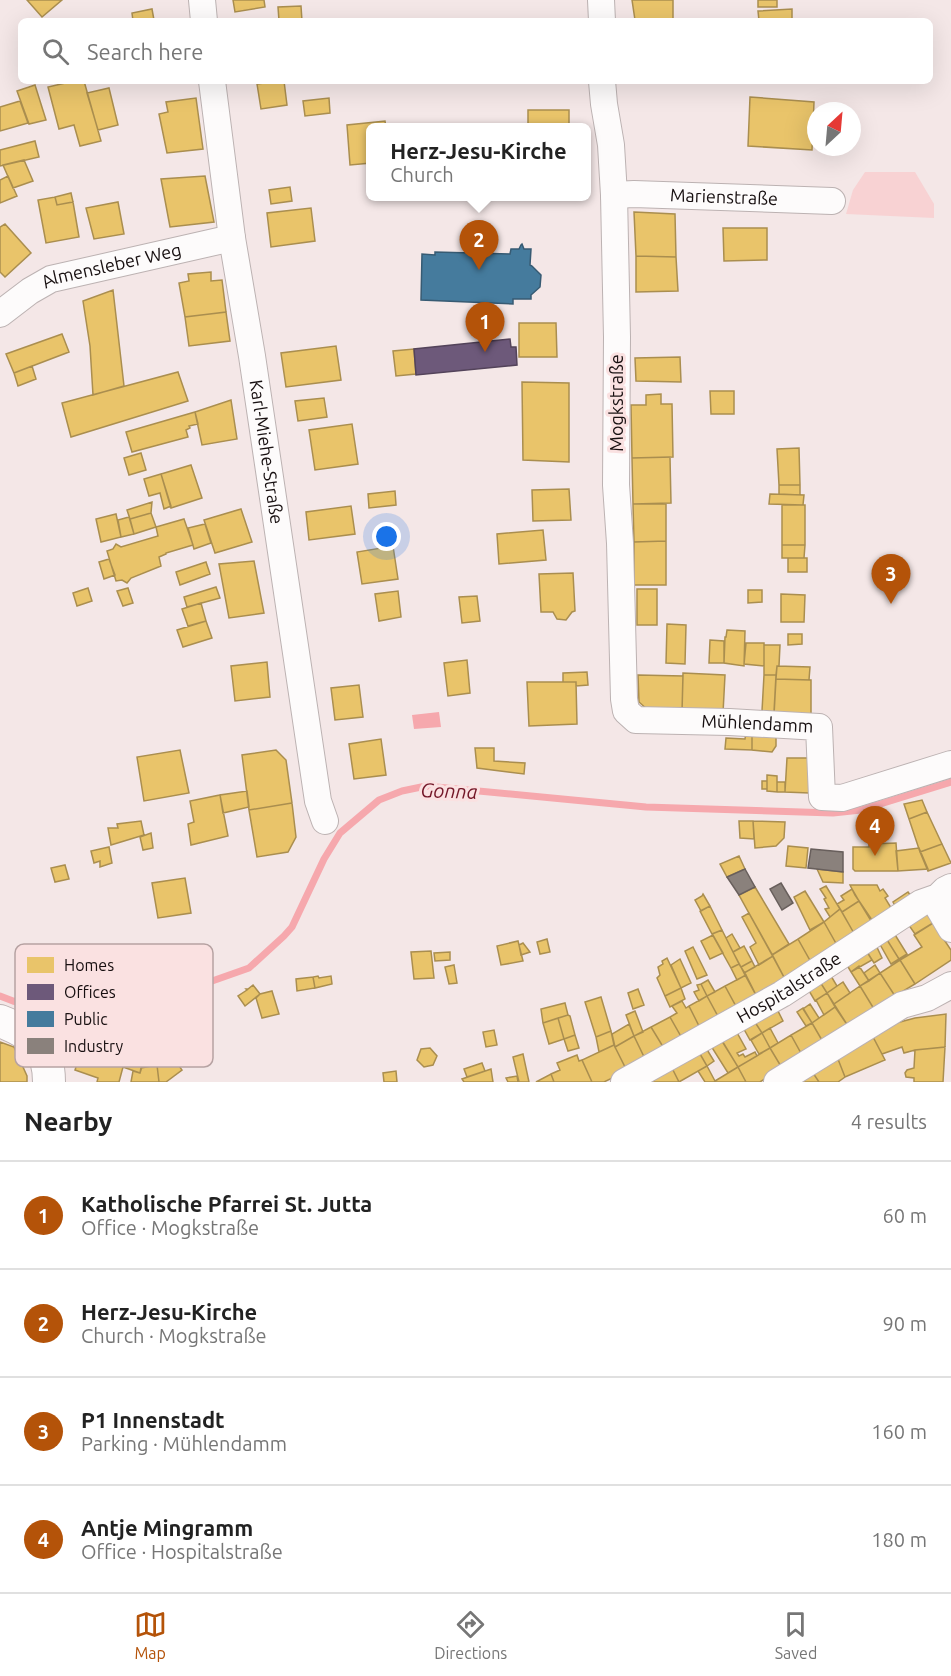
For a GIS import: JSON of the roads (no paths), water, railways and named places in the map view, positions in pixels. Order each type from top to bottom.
[{"type":"street","points":[[202,0],[204,18]]},
{"type":"street","points":[[601,0],[602,18]]},
{"type":"street","name":"Karl-Miehe-Straße","points":[[212,84],[232,238],[256,380],[318,801],[325,821]]},
{"type":"street","name":"Mogkstraße","points":[[602,84],[611,146],[614,195],[617,337],[616,485],[620,543],[624,699],[626,711],[636,720]]},
{"type":"street","name":"Marienstraße","points":[[614,195],[832,201]]},
{"type":"street","name":"Almensleber Weg","points":[[0,314],[30,291],[51,279],[232,238]]},
{"type":"street","name":"Mühlendamm","points":[[636,720],[819,727],[822,797],[842,798],[951,764]]},
{"type":"street","points":[[945,892],[938,907],[951,929]]},
{"type":"street","name":"Hospitalstraße","points":[[624,1082],[782,994],[921,903],[945,892]]},
{"type":"street","points":[[777,1082],[902,1005],[927,998],[951,985]]},
{"type":"street","points":[[0,1021],[15,1028]]},
{"type":"street","points":[[48,1067],[49,1082]]},
{"type":"waterway","name":"Gonna","points":[[213,981],[249,968],[284,936],[292,927],[324,859],[340,833],[379,800],[402,791],[426,786],[646,807],[833,813],[861,810],[951,782]]},
{"type":"waterway","name":"Gonna","points":[[0,996],[15,1002]]},
{"type":"place","name":"Herz-Jesu-Kirche","points":[[479,270]]},
{"type":"place","name":"Katholische Pfarrei St. Jutta","points":[[485,352]]},
{"type":"place","name":"P1 Innenstadt","points":[[891,604]]},
{"type":"place","name":"Antje Mingramm","points":[[875,856]]}]
